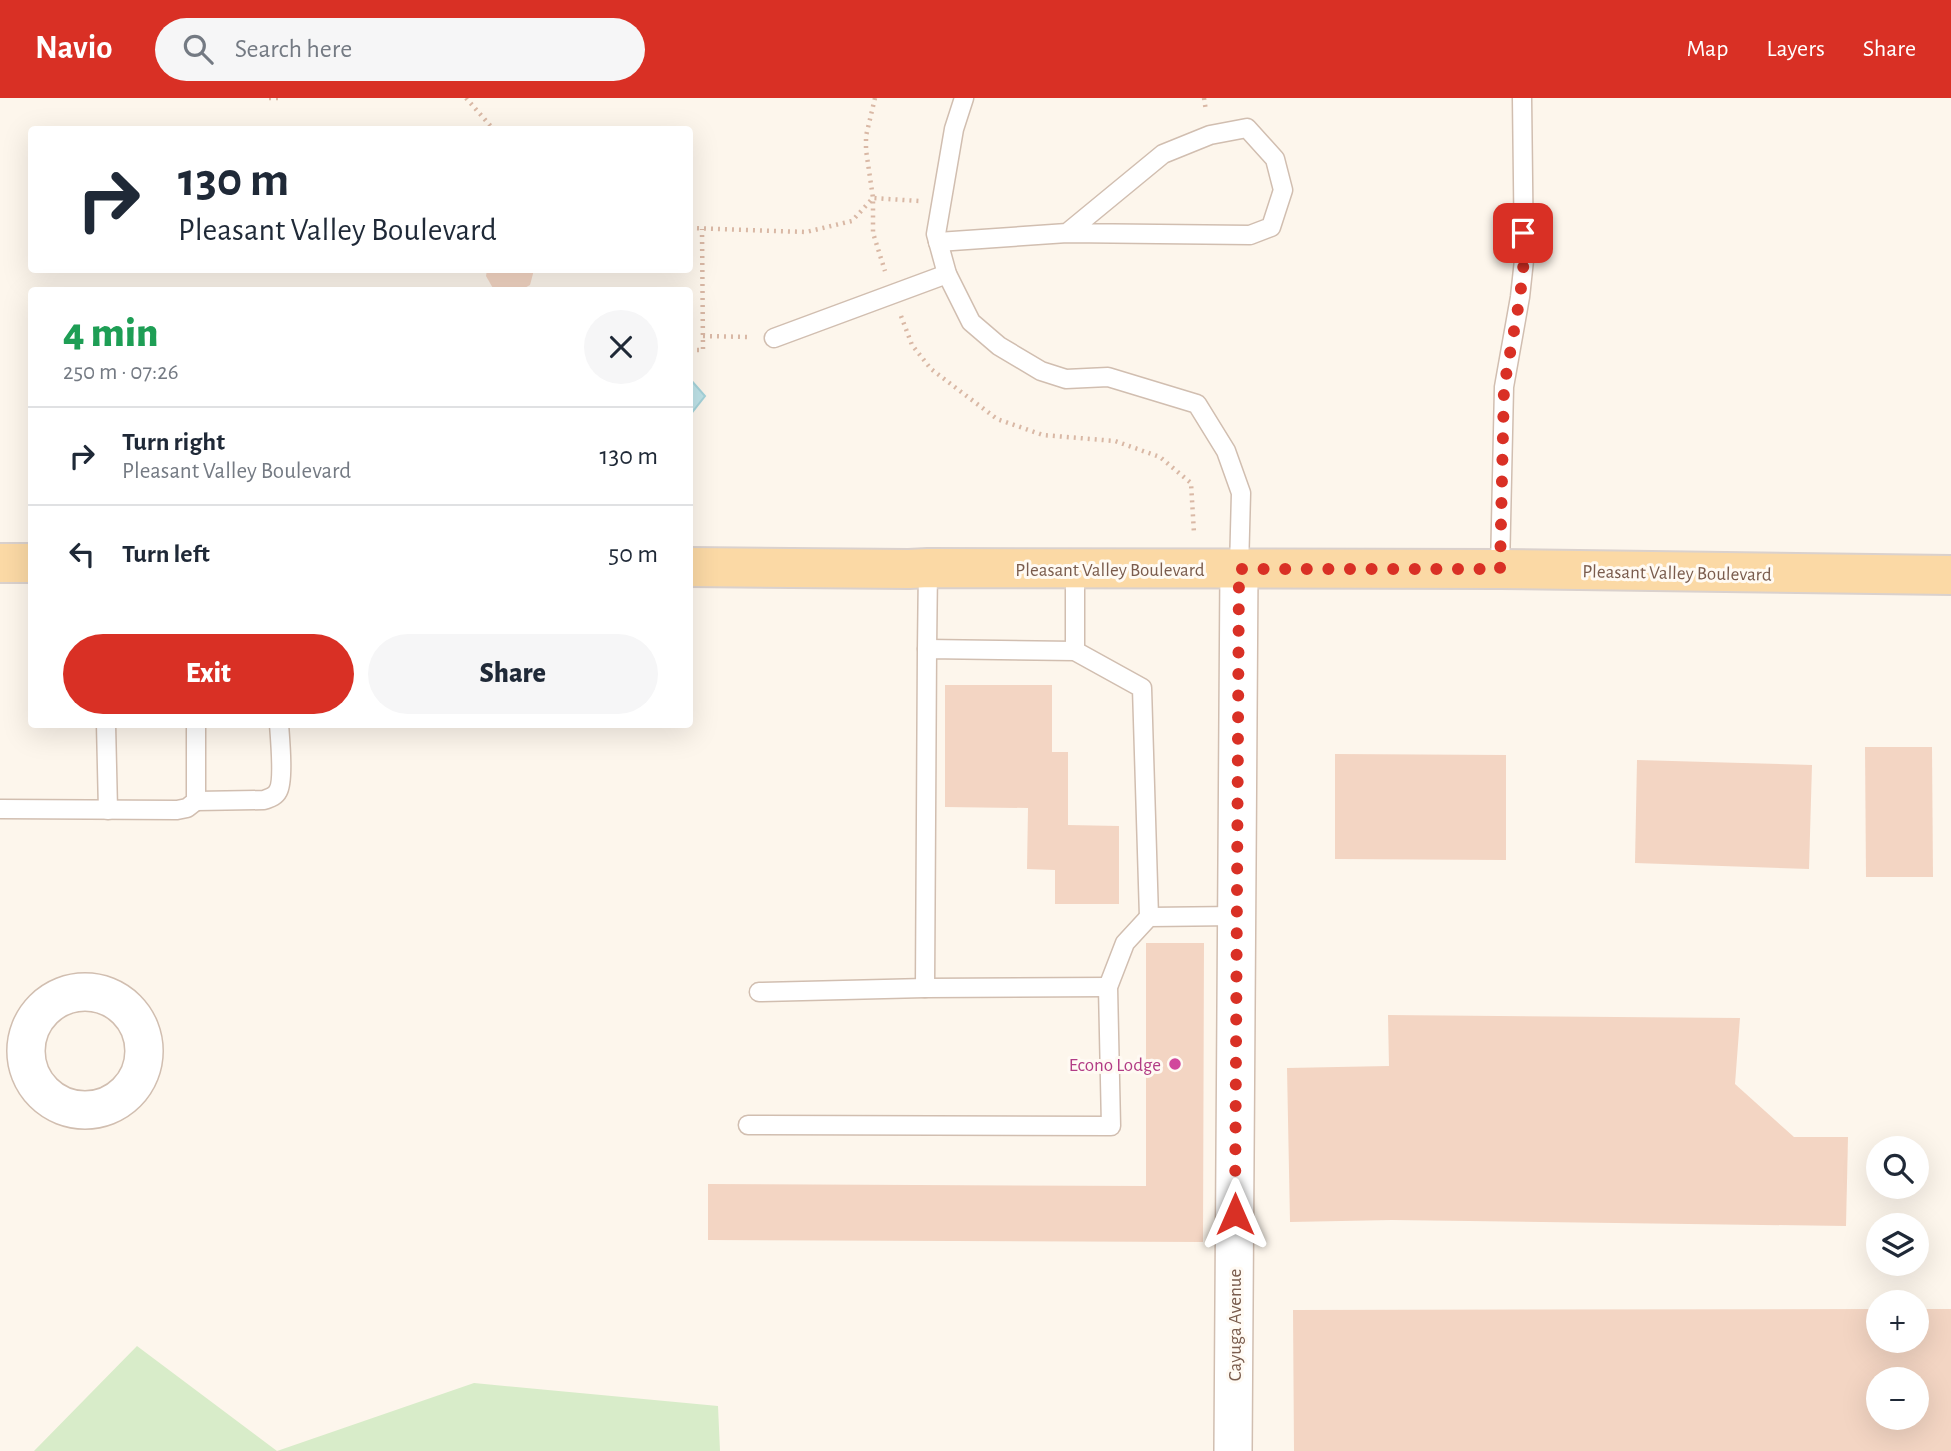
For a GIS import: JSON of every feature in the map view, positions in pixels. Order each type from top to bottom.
[{"type":"main road","points":[[0,563],[28,563]]},
{"type":"main road","name":"Pleasant Valley Boulevard","points":[[693,567],[1500,569],[1951,575]]},
{"type":"street","name":"Cayuga Avenue","points":[[1233,1451],[1239,569]]},
{"type":"lane","points":[[964,98],[954,129],[936,234],[947,274],[971,322],[999,346],[1041,371],[1066,379],[1108,377],[1197,404],[1226,451],[1241,493],[1239,569]]},
{"type":"lane","points":[[1500,569],[1504,387],[1524,260],[1522,98]]},
{"type":"lane","points":[[938,242],[1067,233],[1250,235],[1271,227],[1283,190],[1275,159],[1247,128],[1210,135],[1163,154],[1067,233]]},
{"type":"lane","points":[[774,338],[947,274]]},
{"type":"lane","points":[[925,988],[928,568]]},
{"type":"lane","points":[[1074,569],[1075,652]]},
{"type":"lane","points":[[748,1125],[1111,1126],[1108,987],[1125,943],[1149,917],[1142,688],[1075,652],[927,649]]},
{"type":"lane","points":[[106,728],[108,810]]},
{"type":"lane","points":[[196,728],[196,801]]},
{"type":"lane","points":[[0,809],[177,810],[187,808],[196,801],[272,798],[279,791],[281,779],[279,728]]},
{"type":"lane","points":[[1149,917],[1237,916]]},
{"type":"lane","points":[[759,992],[1108,987]]},
{"type":"path","points":[[269,98],[283,98]]},
{"type":"path","points":[[466,98],[490,126]]},
{"type":"path","points":[[875,98],[866,136],[873,198],[873,233],[912,345],[931,369],[996,419],[1043,435],[1115,441],[1160,457],[1191,483],[1194,569]]},
{"type":"path","points":[[873,198],[942,202]]},
{"type":"path","points":[[693,228],[806,232],[852,221],[873,198]]},
{"type":"path","points":[[693,349],[703,350],[702,229]]},
{"type":"path","points":[[703,335],[774,338]]},
{"type":"green space","points":[[137,1346],[277,1451],[34,1451]]},
{"type":"green space","points":[[474,1383],[718,1406],[720,1451],[277,1451]]},
{"type":"water","points":[[693,382],[705,396],[693,411]]},
{"type":"building","points":[[486,273],[533,273],[530,285],[526,287],[492,287]]},
{"type":"building","points":[[945,685],[1052,685],[1052,752],[1068,752],[1068,825],[1119,826],[1119,904],[1055,904],[1055,870],[1027,869],[1028,808],[945,807]]},
{"type":"building","points":[[1865,747],[1932,747],[1933,877],[1866,877]]},
{"type":"building","points":[[1335,754],[1506,755],[1506,860],[1335,859]]},
{"type":"building","points":[[1637,760],[1812,765],[1809,869],[1635,863]]},
{"type":"building","name":"Econo Lodge","points":[[1146,943],[1204,943],[1203,1242],[708,1240],[708,1184],[1146,1186]]},
{"type":"building","points":[[1388,1015],[1740,1018],[1735,1084],[1794,1137],[1848,1137],[1846,1226],[1392,1220],[1290,1222],[1287,1068],[1389,1066]]},
{"type":"building","points":[[1866,1309],[1866,1353],[1929,1353],[1929,1309],[1951,1309],[1951,1451],[1294,1451],[1293,1310]]},
{"type":"place","name":"Econo Lodge","points":[[1175,1064]]},
{"type":"route","points":[[1235,1214],[1239,569],[1500,569],[1504,387],[1520,297],[1524,260],[1523,233]]}]
